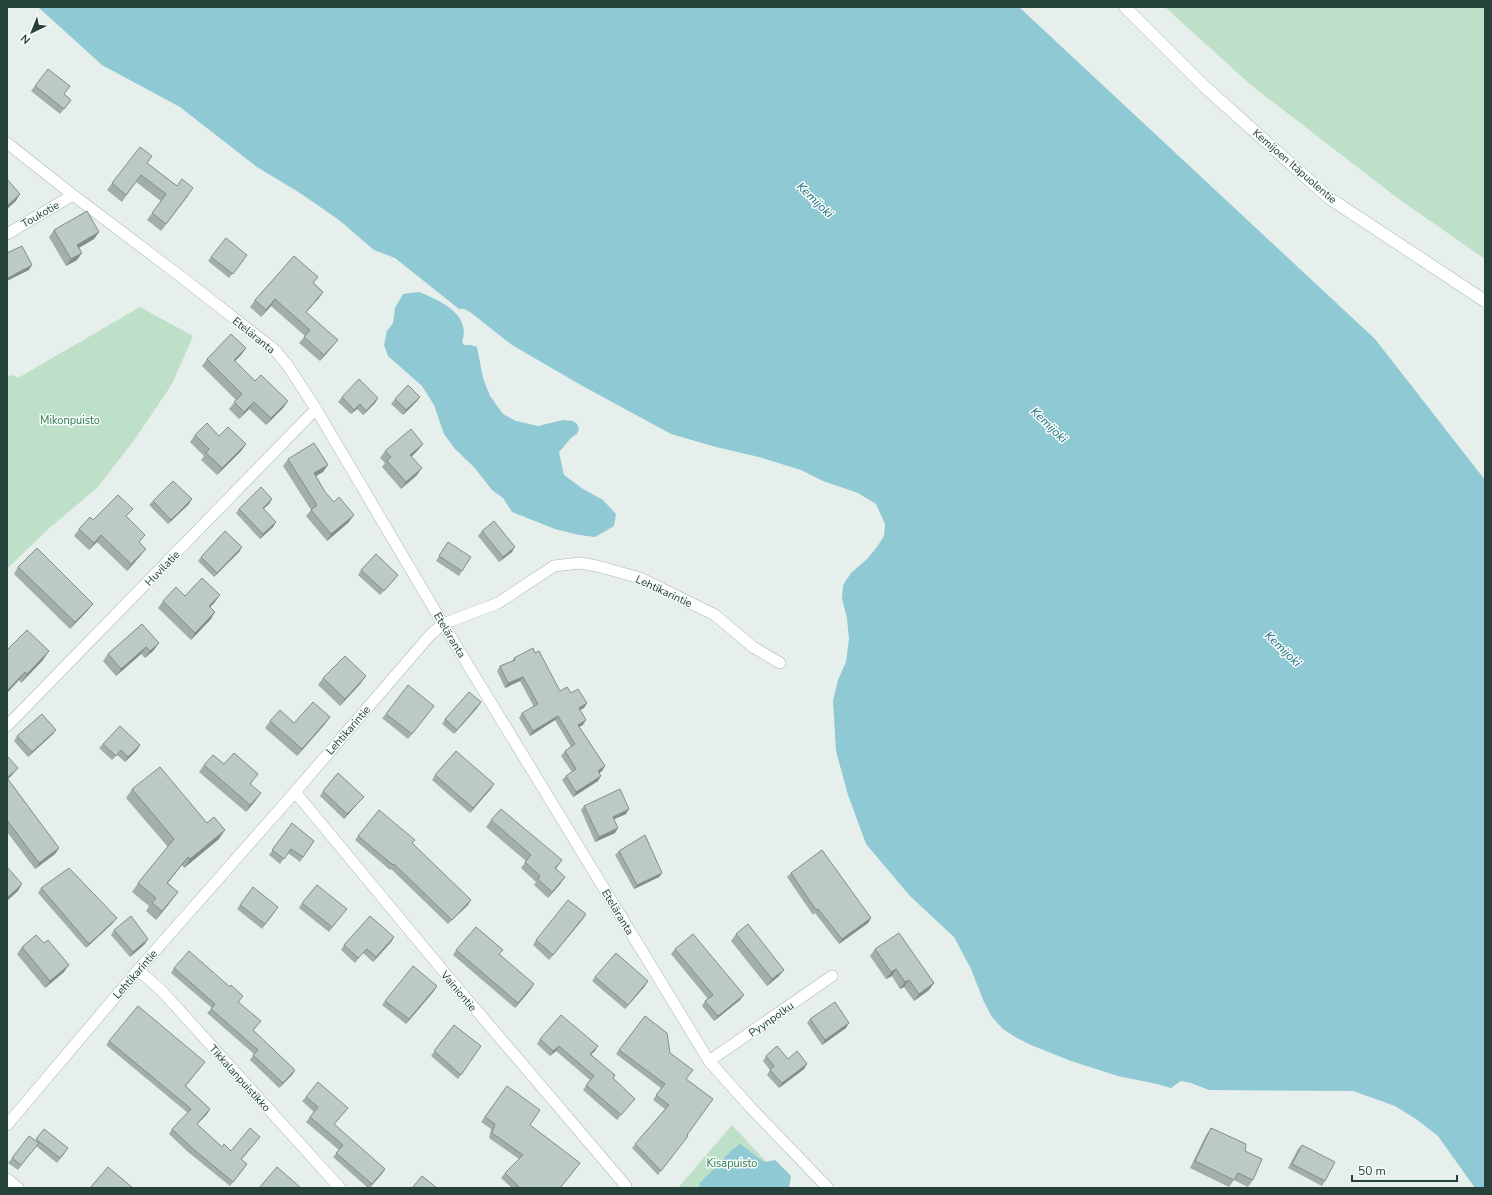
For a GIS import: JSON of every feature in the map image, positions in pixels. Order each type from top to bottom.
[{"type":"main road","name":"Kemijoen Itäpuolentie","points":[[1125,7],[1205,87],[1329,198],[1485,301]]},
{"type":"street","name":"Eteläranta","points":[[7,143],[275,350],[288,366],[316,409],[443,624],[709,1061],[751,1108],[828,1188]]},
{"type":"street","name":"Toukotie","points":[[7,234],[73,195]]},
{"type":"street","name":"Huvilatie","points":[[7,726],[316,409]]},
{"type":"street","name":"Lehtikarintie","points":[[7,1125],[138,970],[295,792],[431,634],[443,624],[498,603],[554,566],[580,563],[597,566],[640,578],[715,615],[753,647],[780,663]]},
{"type":"street","name":"Vainiontie","points":[[295,792],[449,978],[626,1186]]},
{"type":"street","name":"Tikkalanpuistikko","points":[[138,970],[161,990],[340,1188]]},
{"type":"street","name":"Pyynpolku","points":[[709,1061],[832,976]]},
{"type":"street","points":[[7,1179],[18,1188]]},
{"type":"green space","points":[[1165,7],[1485,7],[1485,259],[1400,200],[1252,86]]},
{"type":"green space","name":"Mikonpuisto","points":[[140,307],[193,336],[172,384],[135,439],[97,488],[46,531],[7,569],[7,377],[13,375],[18,378]]},
{"type":"green space","name":"Kisapuisto","points":[[732,1125],[791,1188],[678,1188]]},
{"type":"water","name":"Kemijoki","points":[[38,7],[1019,7],[1375,339],[1485,480],[1485,1188],[1475,1188],[1438,1136],[1416,1119],[1395,1106],[1353,1091],[1209,1090],[1181,1081],[1171,1088],[1118,1076],[1071,1061],[1031,1045],[1003,1029],[992,1017],[984,1002],[971,969],[954,937],[910,896],[866,844],[848,795],[836,751],[833,701],[838,680],[846,662],[849,639],[847,618],[842,599],[843,585],[851,573],[867,559],[884,536],[885,524],[876,504],[858,493],[823,481],[801,470],[759,457],[671,434],[579,384],[512,345],[470,312],[464,309],[459,309],[395,258],[374,250],[339,220],[300,193],[257,167],[180,107],[102,65]]},
{"type":"water","points":[[419,292],[436,299],[458,316],[464,332],[462,342],[464,345],[477,347],[483,378],[490,396],[503,414],[516,421],[538,426],[563,420],[573,421],[577,424],[579,429],[577,434],[571,438],[559,452],[564,475],[583,489],[603,500],[616,514],[614,526],[595,537],[579,535],[555,529],[512,512],[503,498],[492,490],[474,467],[455,449],[444,434],[434,405],[422,386],[388,356],[384,345],[387,331],[393,323],[395,308],[403,294]]},
{"type":"water","name":"Kisapuisto","points":[[740,1144],[764,1162],[775,1160],[791,1176],[789,1188],[699,1188],[700,1183],[732,1150]]},
{"type":"building","points":[[48,69],[70,86],[64,94],[71,100],[64,109],[35,86]]},
{"type":"building","points":[[140,147],[152,156],[147,163],[177,186],[182,179],[193,188],[166,224],[152,213],[166,194],[141,175],[126,195],[112,183]]},
{"type":"building","points":[[7,179],[20,194],[7,206]]},
{"type":"building","points":[[87,211],[99,232],[77,245],[82,253],[71,259],[54,230]]},
{"type":"building","points":[[226,238],[247,255],[233,274],[211,257]]},
{"type":"building","points":[[22,246],[32,265],[8,278],[7,253]]},
{"type":"building","points":[[294,256],[318,277],[313,283],[323,292],[306,312],[338,340],[324,355],[304,337],[310,330],[275,299],[266,310],[255,300]]},
{"type":"building","points":[[231,334],[246,348],[234,360],[255,381],[261,375],[288,401],[271,418],[254,402],[244,412],[234,402],[242,394],[207,359]]},
{"type":"building","points":[[359,379],[378,398],[366,411],[360,404],[354,410],[342,397]]},
{"type":"building","points":[[408,385],[420,397],[406,410],[395,399]]},
{"type":"building","points":[[207,423],[219,436],[228,427],[246,444],[222,468],[206,453],[209,449],[195,435]]},
{"type":"building","points":[[411,429],[423,444],[410,455],[422,468],[406,482],[387,461],[391,457],[385,451]]},
{"type":"building","points":[[314,443],[328,465],[314,473],[325,492],[334,502],[339,497],[354,515],[331,534],[311,510],[317,505],[288,459]]},
{"type":"building","points":[[173,481],[192,499],[171,520],[153,501]]},
{"type":"building","points":[[261,487],[272,499],[263,508],[276,522],[263,534],[239,509]]},
{"type":"building","points":[[118,495],[133,509],[126,516],[145,535],[139,542],[146,549],[131,564],[101,535],[94,543],[79,529],[90,517],[93,520]]},
{"type":"building","points":[[494,521],[515,547],[503,557],[482,531]]},
{"type":"building","points":[[225,531],[242,547],[217,573],[201,557]]},
{"type":"building","points":[[448,542],[471,557],[462,571],[439,556]]},
{"type":"building","points":[[37,548],[93,604],[75,622],[18,567]]},
{"type":"building","points":[[376,554],[398,575],[384,591],[361,570]]},
{"type":"building","points":[[202,578],[220,595],[209,606],[215,612],[195,633],[163,601],[176,587],[185,596]]},
{"type":"building","points":[[142,624],[159,643],[150,651],[146,647],[121,669],[108,654]]},
{"type":"building","points":[[27,630],[49,651],[27,674],[25,672],[7,691],[7,650]]},
{"type":"building","points":[[533,648],[535,653],[539,651],[560,691],[567,687],[571,693],[578,689],[587,703],[579,708],[586,720],[578,725],[605,766],[598,771],[601,776],[576,792],[566,776],[576,769],[565,751],[575,744],[558,716],[533,731],[522,713],[538,704],[523,677],[508,683],[500,666],[515,660],[514,658]]},
{"type":"building","points":[[345,656],[366,676],[345,699],[323,678]]},
{"type":"building","points":[[408,685],[434,706],[412,734],[386,714]]},
{"type":"building","points":[[469,692],[481,702],[457,730],[445,719]]},
{"type":"building","points":[[313,702],[330,717],[302,749],[270,721],[280,710],[294,723]]},
{"type":"building","points":[[42,714],[56,730],[32,752],[17,736]]},
{"type":"building","points":[[120,726],[140,745],[128,757],[121,750],[116,756],[103,744]]},
{"type":"building","points":[[456,751],[494,784],[473,808],[435,775]]},
{"type":"building","points":[[234,753],[258,774],[250,784],[261,793],[250,805],[204,765],[213,755],[224,764]]},
{"type":"building","points":[[7,756],[18,768],[7,778]]},
{"type":"building","points":[[160,767],[207,823],[214,817],[225,830],[190,859],[188,857],[167,883],[178,892],[162,911],[152,903],[156,898],[138,883],[174,839],[132,789]]},
{"type":"building","points":[[338,773],[364,797],[347,814],[323,791]]},
{"type":"building","points":[[7,778],[59,848],[39,863],[7,820]]},
{"type":"building","points":[[620,789],[629,809],[613,817],[618,828],[599,837],[584,806]]},
{"type":"building","points":[[501,809],[562,860],[555,868],[565,877],[552,892],[538,879],[540,876],[525,862],[531,855],[491,820]]},
{"type":"building","points":[[379,810],[415,840],[412,843],[471,900],[452,920],[394,864],[393,865],[358,836]]},
{"type":"building","points":[[292,823],[314,841],[303,857],[291,849],[284,859],[272,850]]},
{"type":"building","points":[[645,835],[662,873],[637,885],[619,851]]},
{"type":"building","points":[[822,850],[871,918],[842,939],[818,909],[816,910],[791,873]]},
{"type":"building","points":[[7,867],[22,884],[7,898]]},
{"type":"building","points":[[69,868],[117,918],[89,944],[41,888]]},
{"type":"building","points":[[317,885],[347,909],[332,927],[302,903]]},
{"type":"building","points":[[253,887],[278,907],[265,924],[240,905]]},
{"type":"building","points":[[568,900],[586,914],[553,955],[536,940]]},
{"type":"building","points":[[131,916],[148,939],[133,952],[114,930]]},
{"type":"building","points":[[370,916],[394,937],[376,957],[367,949],[358,958],[344,945]]},
{"type":"building","points":[[748,924],[784,970],[772,979],[736,934]]},
{"type":"building","points":[[476,927],[503,950],[499,954],[534,984],[518,1003],[456,950]]},
{"type":"building","points":[[899,933],[934,983],[919,994],[909,980],[905,982],[896,969],[891,972],[875,949]]},
{"type":"building","points":[[693,934],[744,995],[718,1016],[705,1001],[713,995],[675,949]]},
{"type":"building","points":[[36,935],[44,943],[48,940],[69,965],[50,981],[22,947]]},
{"type":"building","points":[[189,951],[230,987],[231,985],[243,996],[238,1002],[261,1021],[253,1030],[295,1070],[283,1083],[253,1055],[258,1050],[211,1009],[215,1004],[174,968]]},
{"type":"building","points":[[616,953],[648,981],[628,1005],[595,977]]},
{"type":"building","points":[[413,966],[437,986],[409,1019],[385,1001]]},
{"type":"building","points":[[835,1002],[849,1023],[825,1040],[810,1019]]},
{"type":"building","points":[[138,1006],[205,1062],[185,1086],[210,1109],[197,1124],[222,1147],[224,1144],[231,1151],[250,1128],[260,1137],[241,1159],[247,1164],[233,1182],[192,1148],[172,1129],[191,1109],[109,1041]]},
{"type":"building","points":[[561,1015],[598,1046],[590,1054],[615,1075],[613,1078],[635,1099],[621,1115],[586,1085],[594,1076],[559,1046],[553,1051],[540,1039]]},
{"type":"building","points":[[645,1016],[667,1033],[670,1053],[693,1070],[686,1079],[713,1099],[687,1135],[688,1136],[661,1171],[635,1144],[669,1105],[656,1095],[665,1084],[619,1050]]},
{"type":"building","points":[[454,1025],[481,1046],[461,1075],[434,1051]]},
{"type":"building","points":[[777,1046],[788,1059],[797,1051],[807,1064],[782,1083],[770,1070],[774,1066],[766,1056]]},
{"type":"building","points":[[318,1082],[348,1108],[334,1124],[385,1169],[372,1184],[336,1153],[343,1145],[310,1117],[318,1107],[306,1097]]},
{"type":"building","points":[[507,1086],[540,1110],[530,1125],[580,1163],[560,1188],[520,1188],[505,1173],[523,1155],[492,1133],[495,1124],[485,1117]]},
{"type":"building","points":[[1211,1128],[1246,1144],[1245,1151],[1262,1159],[1253,1180],[1238,1173],[1234,1180],[1195,1161]]},
{"type":"building","points":[[44,1129],[68,1148],[60,1158],[36,1139]]},
{"type":"building","points":[[29,1136],[39,1143],[21,1165],[12,1158]]},
{"type":"building","points":[[1302,1145],[1335,1162],[1325,1181],[1292,1164]]},
{"type":"building","points":[[108,1167],[133,1188],[90,1188]]},
{"type":"building","points":[[277,1167],[301,1188],[259,1188]]},
{"type":"building","points":[[422,1176],[437,1188],[412,1188]]}]
